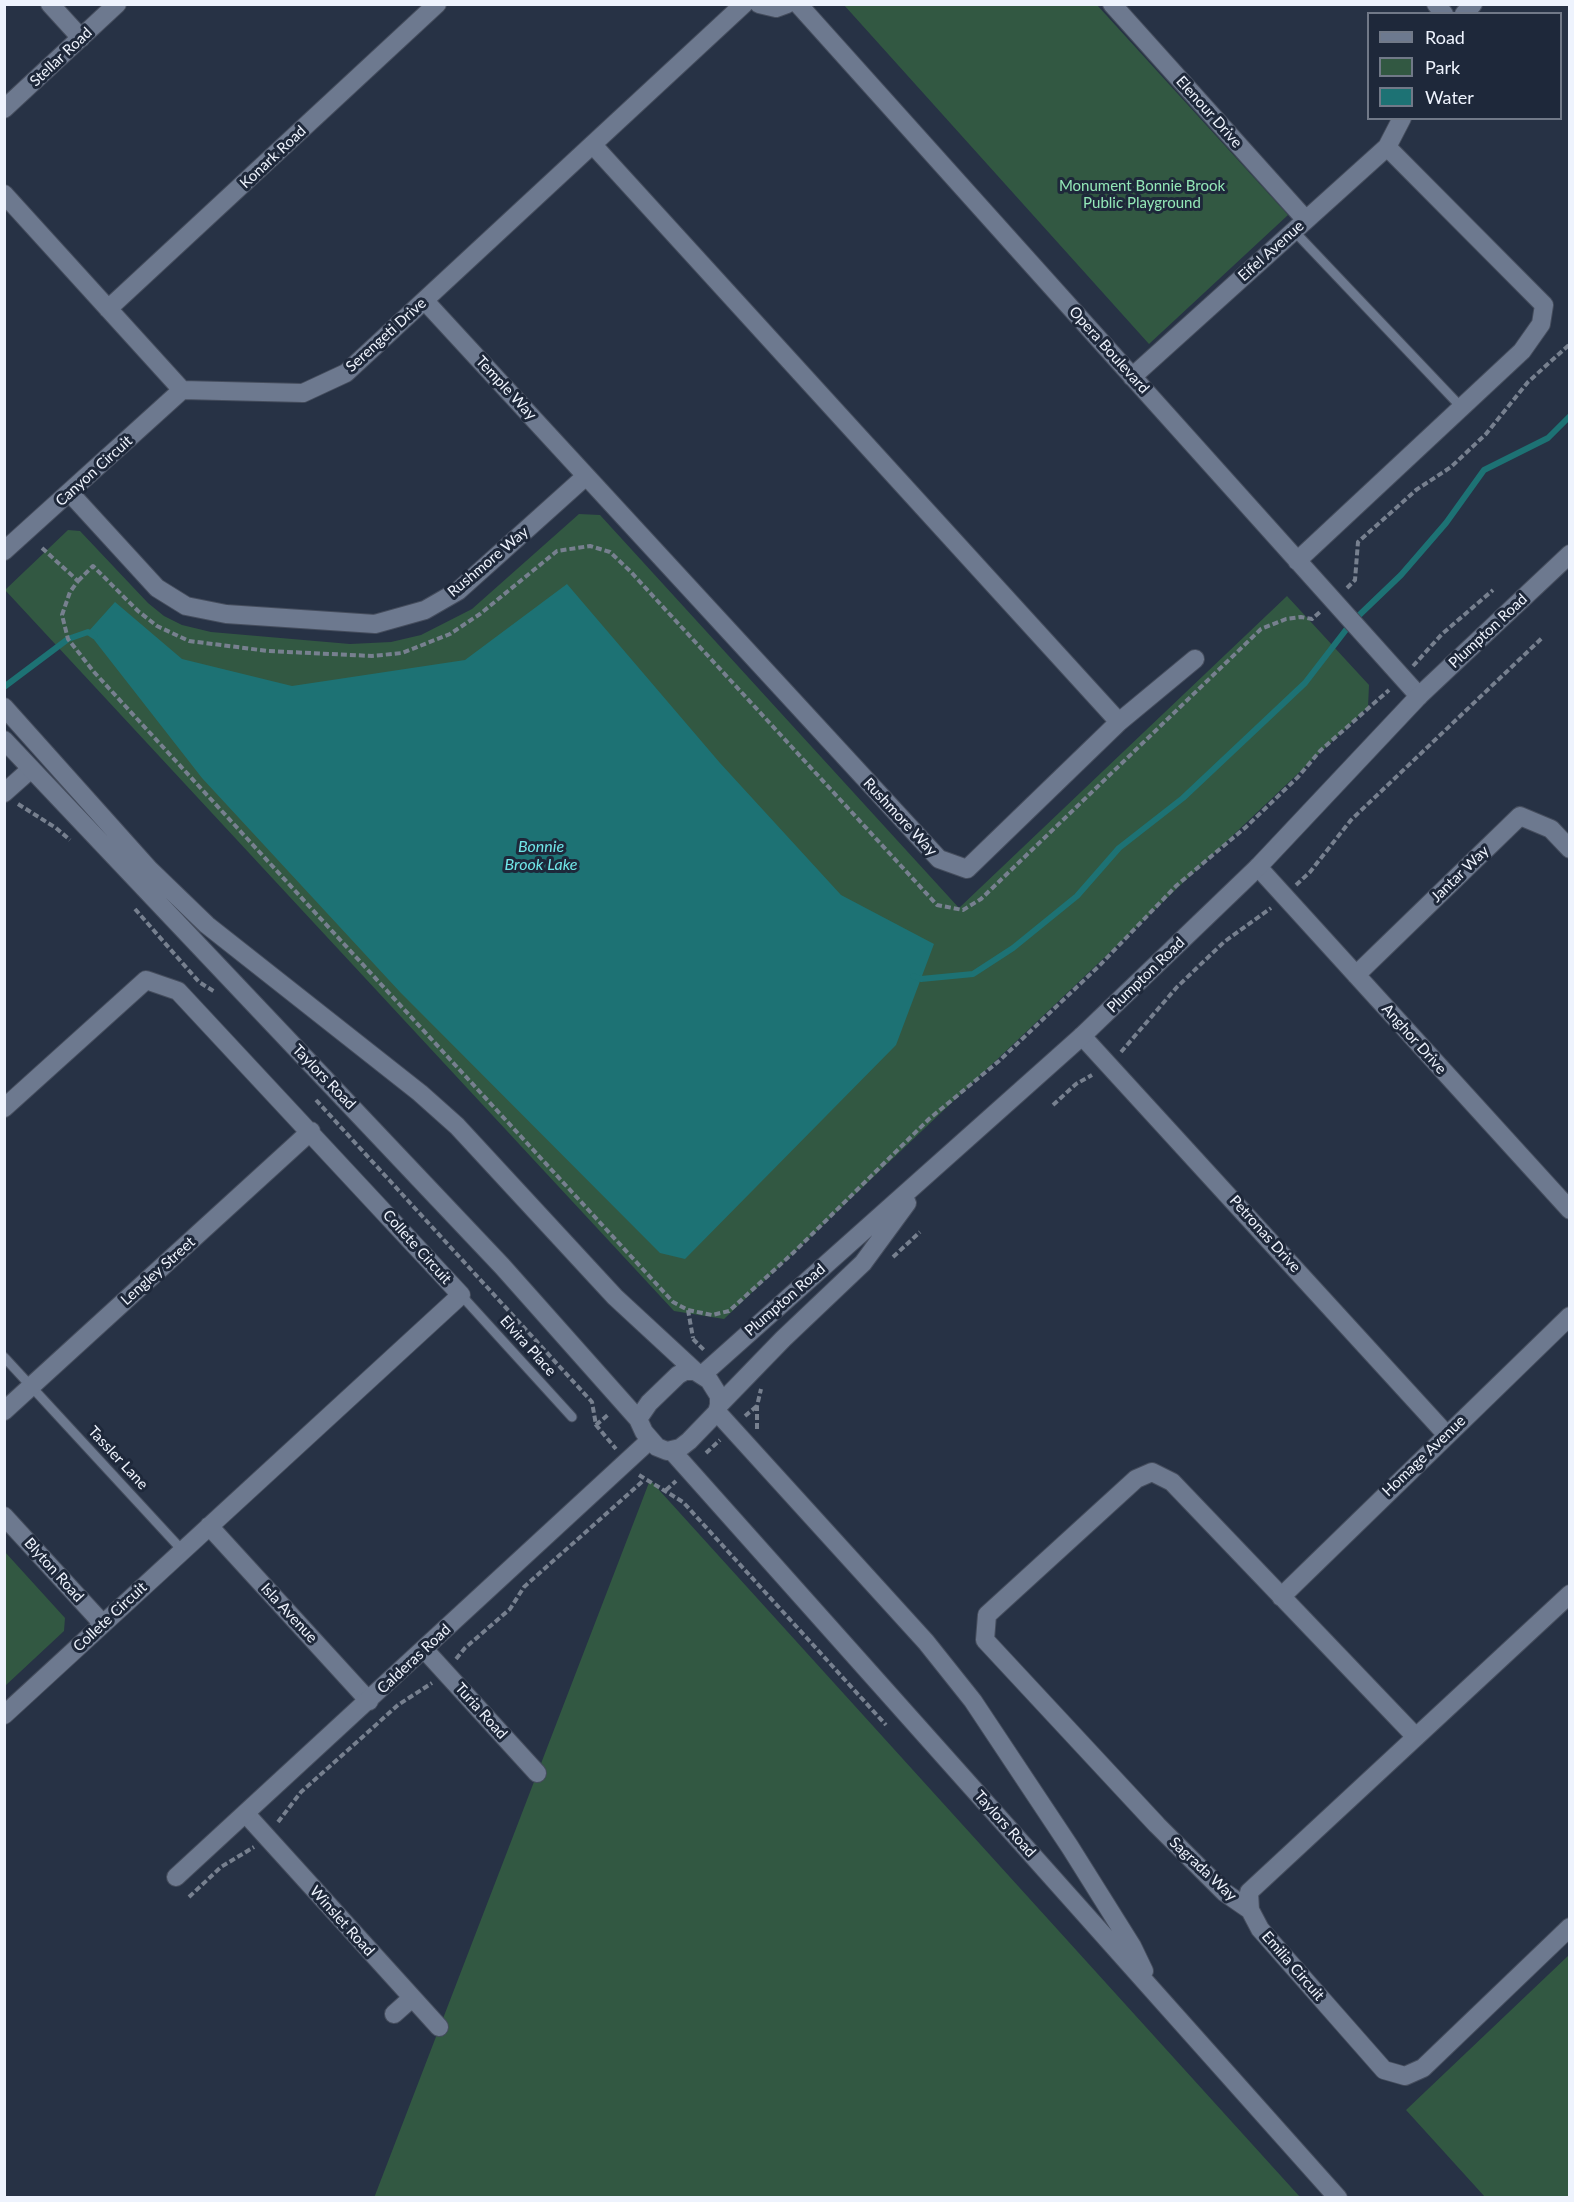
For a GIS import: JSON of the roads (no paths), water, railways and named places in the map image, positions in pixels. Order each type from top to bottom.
[{"type":"street","points":[[50,4],[81,38]]},
{"type":"street","name":"Stellar Road","points":[[4,109],[117,4]]},
{"type":"street","name":"Konark Road","points":[[108,309],[437,4]]},
{"type":"street","name":"Serengeti Drive","points":[[182,390],[303,393],[346,373],[744,4]]},
{"type":"street","points":[[759,4],[776,8],[787,4]]},
{"type":"street","name":"Opera Boulevard","points":[[798,4],[1419,696]]},
{"type":"street","name":"Elenour Drive","points":[[1112,4],[1300,225]]},
{"type":"street","name":"Eifel Avenue","points":[[1132,376],[1387,147],[1401,120]]},
{"type":"street","points":[[593,145],[1119,722],[1195,659]]},
{"type":"street","points":[[1297,561],[1522,351],[1541,324],[1544,305],[1387,147]]},
{"type":"street","points":[[4,194],[182,390]]},
{"type":"street","name":"Temple Way","points":[[425,301],[586,476]]},
{"type":"street","name":"Canyon Circuit","points":[[4,551],[182,390]]},
{"type":"street","name":"Rushmore Way","points":[[70,493],[157,588],[186,606],[226,614],[375,624],[425,610],[458,591],[586,476],[939,858],[967,869],[1119,722]]},
{"type":"street","name":"Plumpton Road","points":[[698,1373],[928,1175],[1082,1036],[1258,867],[1419,696],[1569,554]]},
{"type":"street","points":[[4,706],[149,869],[207,925],[420,1093],[457,1126],[615,1297],[716,1388],[718,1409],[732,1429],[926,1642],[973,1701],[1132,1946],[1154,1992]]},
{"type":"street","name":"Taylors Road","points":[[4,740],[502,1266],[638,1419]]},
{"type":"street","points":[[8,796],[31,769]]},
{"type":"street","name":"Jantar Way","points":[[1356,975],[1520,816],[1551,829],[1569,849]]},
{"type":"street","name":"Anghor Drive","points":[[1258,867],[1569,1210]]},
{"type":"street","name":"Collete Circuit","points":[[4,1108],[146,980],[178,991],[311,1131],[460,1295],[4,1715]]},
{"type":"street","name":"Petronas Drive","points":[[1082,1036],[1446,1434]]},
{"type":"street","name":"Lengley Street","points":[[4,1411],[311,1131]]},
{"type":"street","points":[[698,1373],[678,1375],[641,1412],[638,1419],[641,1428],[662,1450],[672,1451],[689,1441],[783,1339],[863,1263],[928,1175]]},
{"type":"street","name":"Homage Avenue","points":[[1281,1597],[1569,1316]]},
{"type":"street","name":"Calderas Road","points":[[176,1877],[650,1440]]},
{"type":"street","name":"Taylors Road","points":[[672,1451],[1338,2198]]},
{"type":"street","name":"Sagrada Way","points":[[1250,1910],[1224,1893],[1157,1825],[985,1640],[987,1615],[1136,1479],[1152,1472],[1172,1482],[1281,1597]]},
{"type":"street","name":"Blyton Road","points":[[4,1516],[103,1624]]},
{"type":"street","name":"Isla Avenue","points":[[209,1526],[369,1701]]},
{"type":"street","points":[[1250,1910],[1250,1892],[1569,1594]]},
{"type":"street","points":[[1281,1597],[1416,1737]]},
{"type":"street","name":"Turia Road","points":[[424,1649],[537,1773]]},
{"type":"street","name":"Winslet Road","points":[[246,1814],[439,2028]]},
{"type":"street","name":"Emilia Circuit","points":[[1250,1910],[1260,1929],[1384,2070],[1405,2076],[1423,2068],[1569,1927]]},
{"type":"street","points":[[394,2014],[412,1998]]},
{"type":"lane","points":[[1300,225],[1462,408]]},
{"type":"lane","name":"Elvira Place","points":[[460,1295],[572,1417]]},
{"type":"lane","name":"Tassler Lane","points":[[4,1357],[182,1550]]},
{"type":"water","name":"Bonnie Brook Lake","points":[[567,584],[720,763],[841,895],[934,944],[896,1045],[685,1259],[660,1253],[400,992],[202,778],[88,632],[115,602],[182,659],[292,686],[465,660]]},
{"type":"waterway","points":[[913,976],[921,979],[973,974],[1013,948],[1077,896],[1119,848],[1183,798],[1305,683],[1352,622],[1401,575],[1446,523],[1484,470],[1548,438],[1570,416]]},
{"type":"waterway","points":[[4,687],[68,639],[88,632],[94,636]]},
{"type":"park label","name":"Monument Bonnie Brook Public Playground","points":[[1142,194]]}]
